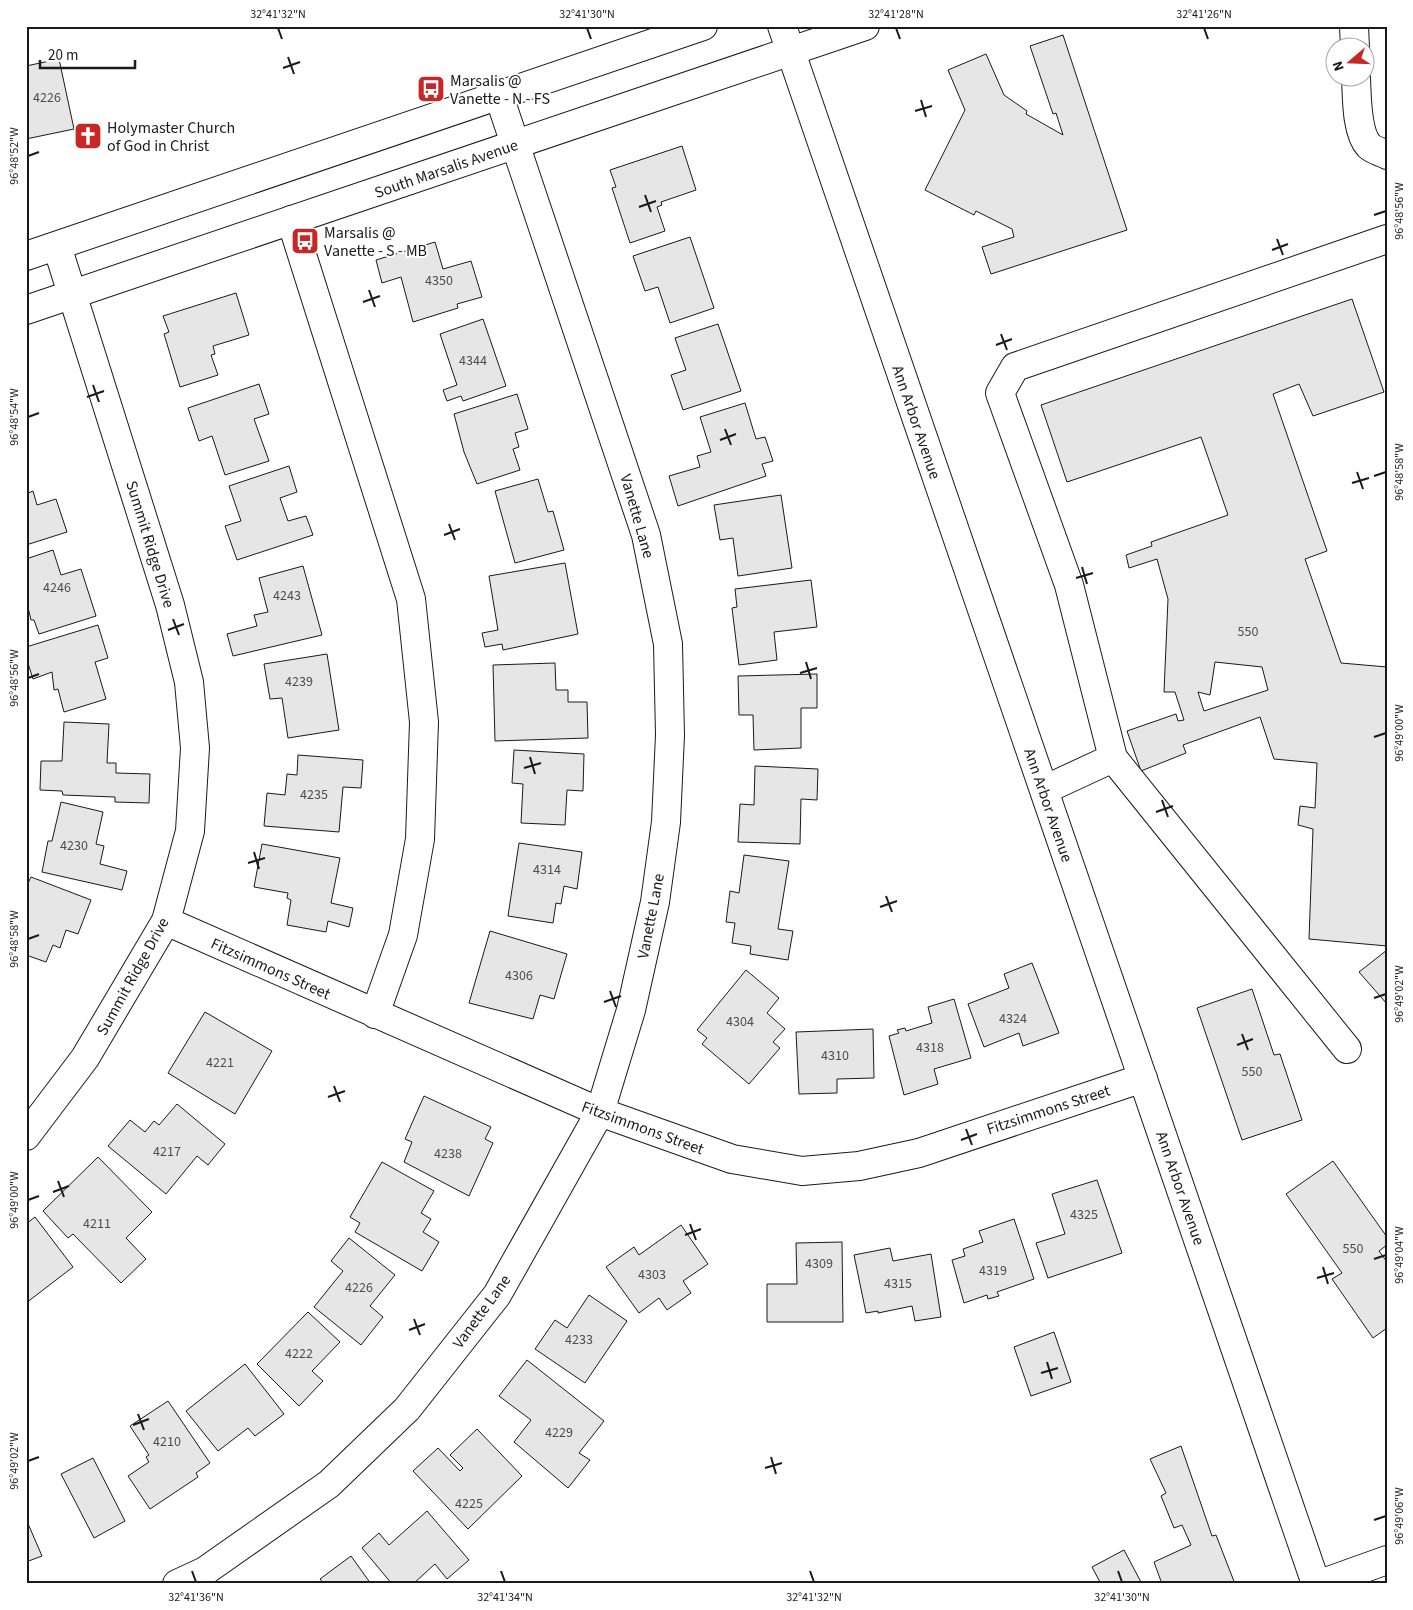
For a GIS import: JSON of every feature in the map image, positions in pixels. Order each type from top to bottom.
[{"type":"street","points":[[26,256],[703,26]]},
{"type":"street","name":"Ann Arbor Avenue","points":[[782,26],[1316,1584]]},
{"type":"street","name":"South Marsalis Avenue","points":[[26,310],[865,26]]},
{"type":"street","points":[[1356,88],[1361,130],[1369,146],[1387,155]]},
{"type":"street","name":"Vanette Lane","points":[[177,1584],[205,1571],[329,1484],[407,1409],[497,1295],[600,1112],[631,1010],[655,902],[668,793],[670,735],[668,644],[646,535],[499,96]]},
{"type":"street","points":[[291,220],[411,598],[424,722],[420,840],[403,936],[375,1014]]},
{"type":"street","points":[[1347,1049],[1113,758],[1070,585],[1000,392],[1015,367],[1387,239]]},
{"type":"street","name":"Summit Ridge Drive","points":[[26,1136],[85,1058],[166,921],[190,831],[195,748],[189,682],[170,605],[57,246]]},
{"type":"street","points":[[1044,790],[1113,758]]},
{"type":"street","name":"Fitzsimmons Street","points":[[166,921],[600,1112],[732,1160],[802,1171],[860,1166],[919,1152],[1143,1078]]},
{"type":"street","points":[[1320,1584],[1387,1560]]},
{"type":"building","points":[[1063,35],[1127,230],[991,274],[982,247],[1014,237],[1012,229],[976,211],[974,215],[925,190],[965,110],[948,70],[986,54],[1004,95],[1027,111],[1026,114],[1063,135],[1056,113],[1053,114],[1030,46]]},
{"type":"building","points":[[59,59],[74,129],[26,139],[26,66]]},
{"type":"building","points":[[682,146],[696,190],[661,202],[662,205],[657,207],[665,231],[630,243],[612,188],[616,187],[610,170]]},
{"type":"building","points":[[690,237],[714,308],[670,323],[658,287],[645,291],[633,256]]},
{"type":"building","points":[[435,242],[443,269],[471,261],[482,297],[457,304],[458,308],[413,322],[401,277],[382,283],[376,260]]},
{"type":"building","points":[[236,293],[249,335],[213,346],[215,354],[211,355],[218,375],[180,387],[164,334],[169,332],[163,316]]},
{"type":"building","points":[[1352,299],[1384,392],[1313,416],[1299,384],[1273,394],[1327,551],[1305,559],[1341,663],[1387,667],[1387,946],[1309,939],[1313,829],[1298,825],[1300,806],[1315,808],[1317,763],[1274,759],[1260,717],[1183,745],[1186,753],[1141,771],[1127,731],[1176,714],[1178,721],[1184,720],[1175,692],[1164,692],[1168,599],[1157,559],[1129,568],[1126,555],[1152,546],[1151,542],[1228,515],[1201,437],[1067,482],[1041,405]],"holes":[[[1215,662],[1262,667],[1268,690],[1204,711],[1198,692],[1210,695]]]},
{"type":"building","points":[[483,319],[506,386],[463,401],[461,396],[447,401],[443,390],[457,385],[440,334]]},
{"type":"building","points":[[718,324],[741,391],[683,410],[671,375],[686,370],[675,338]]},
{"type":"building","points":[[259,384],[269,414],[254,419],[269,461],[225,475],[212,436],[199,441],[188,408]]},
{"type":"building","points":[[517,394],[528,429],[515,433],[519,447],[513,449],[520,470],[477,484],[464,452],[454,414]]},
{"type":"building","points":[[745,403],[756,439],[765,437],[773,461],[762,464],[766,476],[678,506],[669,476],[700,467],[697,456],[711,452],[700,417]]},
{"type":"building","points":[[289,466],[297,492],[280,498],[288,521],[306,516],[313,535],[237,560],[225,526],[241,521],[229,486]]},
{"type":"building","points":[[538,479],[548,512],[553,511],[564,550],[515,563],[495,491]]},
{"type":"building","points":[[33,491],[37,505],[56,499],[67,532],[26,545],[26,494]]},
{"type":"building","points":[[781,495],[792,568],[738,576],[733,538],[720,540],[714,505]]},
{"type":"building","points":[[53,550],[61,575],[81,569],[96,616],[39,634],[34,620],[31,620],[26,599],[26,559]]},
{"type":"building","points":[[565,563],[578,634],[503,650],[502,644],[485,647],[482,633],[498,630],[489,576]]},
{"type":"building","points":[[303,566],[322,635],[233,656],[227,634],[257,626],[254,615],[268,612],[259,578]]},
{"type":"building","points":[[811,580],[817,627],[774,632],[777,660],[739,665],[732,608],[737,607],[735,589]]},
{"type":"building","points":[[98,625],[108,658],[95,662],[106,699],[64,712],[58,689],[54,690],[52,672],[33,679],[26,657],[26,647]]},
{"type":"building","points":[[327,654],[339,730],[288,738],[282,698],[270,699],[264,664]]},
{"type":"building","points":[[555,663],[556,690],[568,690],[568,702],[587,702],[588,738],[495,741],[493,665]]},
{"type":"building","points":[[817,674],[817,708],[801,708],[801,748],[754,750],[753,715],[739,715],[738,676]]},
{"type":"building","points":[[64,722],[109,724],[107,763],[116,763],[116,773],[150,774],[149,803],[115,802],[115,797],[63,795],[62,791],[40,790],[41,761],[62,761]]},
{"type":"building","points":[[514,750],[584,754],[583,791],[567,790],[565,825],[521,823],[523,784],[512,783]]},
{"type":"building","points":[[298,755],[363,760],[361,788],[343,787],[339,832],[264,826],[267,793],[285,795],[287,774],[297,775]]},
{"type":"building","points":[[755,766],[818,769],[817,800],[801,799],[800,844],[738,842],[740,804],[754,805]]},
{"type":"building","points":[[61,802],[103,812],[96,844],[104,846],[100,864],[127,871],[122,890],[42,872],[48,841],[52,841]]},
{"type":"building","points":[[519,843],[582,852],[577,889],[564,886],[561,904],[556,903],[553,923],[508,916]]},
{"type":"building","points":[[262,844],[340,858],[331,903],[353,908],[349,927],[328,921],[326,932],[287,925],[291,900],[287,898],[288,893],[254,887]]},
{"type":"building","points":[[744,855],[789,861],[778,929],[793,931],[788,960],[750,954],[751,946],[732,943],[735,923],[726,922],[730,891],[739,893]]},
{"type":"building","points":[[31,877],[91,900],[78,934],[66,930],[60,948],[53,945],[46,962],[26,955],[26,887]]},
{"type":"building","points":[[490,931],[567,954],[554,999],[540,995],[533,1019],[469,1003]]},
{"type":"building","points":[[1387,950],[1387,1004],[1359,972]]},
{"type":"building","points":[[1032,963],[1059,1033],[1023,1046],[1019,1033],[984,1047],[968,1004],[1009,988],[1004,974]]},
{"type":"building","points":[[746,970],[779,998],[767,1013],[785,1029],[773,1042],[780,1048],[749,1084],[702,1044],[707,1038],[697,1030]]},
{"type":"building","points":[[1252,989],[1274,1055],[1280,1054],[1302,1120],[1242,1140],[1197,1008]]},
{"type":"building","points":[[954,999],[971,1058],[934,1069],[938,1084],[904,1095],[889,1036],[899,1033],[897,1030],[905,1028],[906,1031],[932,1023],[928,1007]]},
{"type":"building","points":[[205,1012],[272,1051],[235,1114],[168,1073]]},
{"type":"building","points":[[873,1029],[874,1078],[837,1079],[837,1093],[799,1094],[796,1032]]},
{"type":"building","points":[[424,1096],[491,1127],[485,1139],[493,1143],[469,1196],[404,1162],[412,1142],[405,1139]]},
{"type":"building","points":[[177,1104],[225,1144],[208,1165],[197,1156],[166,1194],[108,1146],[130,1120],[145,1132],[154,1121],[159,1125]]},
{"type":"building","points":[[98,1157],[152,1212],[126,1238],[146,1259],[121,1283],[73,1234],[68,1238],[43,1211]]},
{"type":"building","points":[[1333,1161],[1387,1237],[1387,1245],[1379,1251],[1387,1262],[1387,1328],[1373,1338],[1332,1279],[1342,1273],[1286,1194]]},
{"type":"building","points":[[382,1162],[434,1191],[421,1213],[431,1219],[423,1232],[439,1242],[422,1271],[355,1232],[360,1223],[350,1217]]},
{"type":"building","points":[[1097,1180],[1122,1253],[1048,1278],[1036,1243],[1065,1234],[1052,1194]]},
{"type":"building","points":[[35,1217],[73,1267],[26,1303],[26,1224]]},
{"type":"building","points":[[1014,1219],[1034,1279],[997,1292],[999,1296],[988,1299],[987,1295],[964,1303],[952,1260],[965,1256],[963,1249],[983,1242],[979,1231]]},
{"type":"building","points":[[681,1225],[708,1264],[683,1281],[691,1293],[667,1310],[659,1298],[639,1313],[606,1267],[634,1247],[639,1255]]},
{"type":"building","points":[[349,1238],[395,1275],[370,1306],[383,1317],[361,1345],[314,1307],[343,1271],[331,1261]]},
{"type":"building","points":[[842,1242],[843,1322],[767,1322],[767,1284],[797,1284],[796,1243]]},
{"type":"building","points":[[890,1248],[893,1261],[931,1254],[941,1317],[915,1321],[912,1306],[878,1313],[878,1311],[866,1313],[854,1255]]},
{"type":"building","points":[[589,1295],[627,1321],[585,1383],[535,1349],[555,1320],[567,1328]]},
{"type":"building","points":[[308,1312],[340,1342],[312,1371],[323,1381],[299,1406],[257,1364]]},
{"type":"building","points":[[1054,1332],[1071,1382],[1031,1396],[1014,1347]]},
{"type":"building","points":[[527,1360],[604,1421],[579,1453],[590,1460],[568,1488],[514,1442],[531,1420],[499,1396]]},
{"type":"building","points":[[245,1364],[284,1414],[255,1436],[248,1428],[218,1451],[186,1411]]},
{"type":"building","points":[[168,1401],[210,1463],[196,1473],[198,1477],[150,1509],[128,1476],[149,1462],[146,1457],[149,1455],[130,1426]]},
{"type":"building","points":[[477,1429],[522,1476],[468,1529],[413,1471],[438,1448],[460,1471],[463,1468],[450,1455]]},
{"type":"building","points":[[1181,1446],[1212,1536],[1216,1535],[1235,1584],[1162,1584],[1154,1562],[1191,1545],[1182,1525],[1174,1528],[1161,1496],[1166,1493],[1150,1459]]},
{"type":"building","points":[[93,1458],[125,1521],[94,1538],[61,1474]]},
{"type":"building","points":[[427,1511],[469,1560],[447,1579],[435,1564],[413,1584],[392,1584],[362,1548],[379,1533],[389,1545]]},
{"type":"building","points":[[26,1519],[42,1556],[26,1562]]},
{"type":"building","points":[[1124,1550],[1142,1584],[1101,1584],[1092,1567]]},
{"type":"building","points":[[351,1556],[371,1584],[324,1584],[320,1579]]},
{"type":"place","name":"Marsalis @ Vanette - N - FS","points":[[431,89]]},
{"type":"place","name":"Holymaster Church of God in Christ","points":[[88,136]]},
{"type":"place","name":"Marsalis @ Vanette - S - MB","points":[[305,241]]}]
